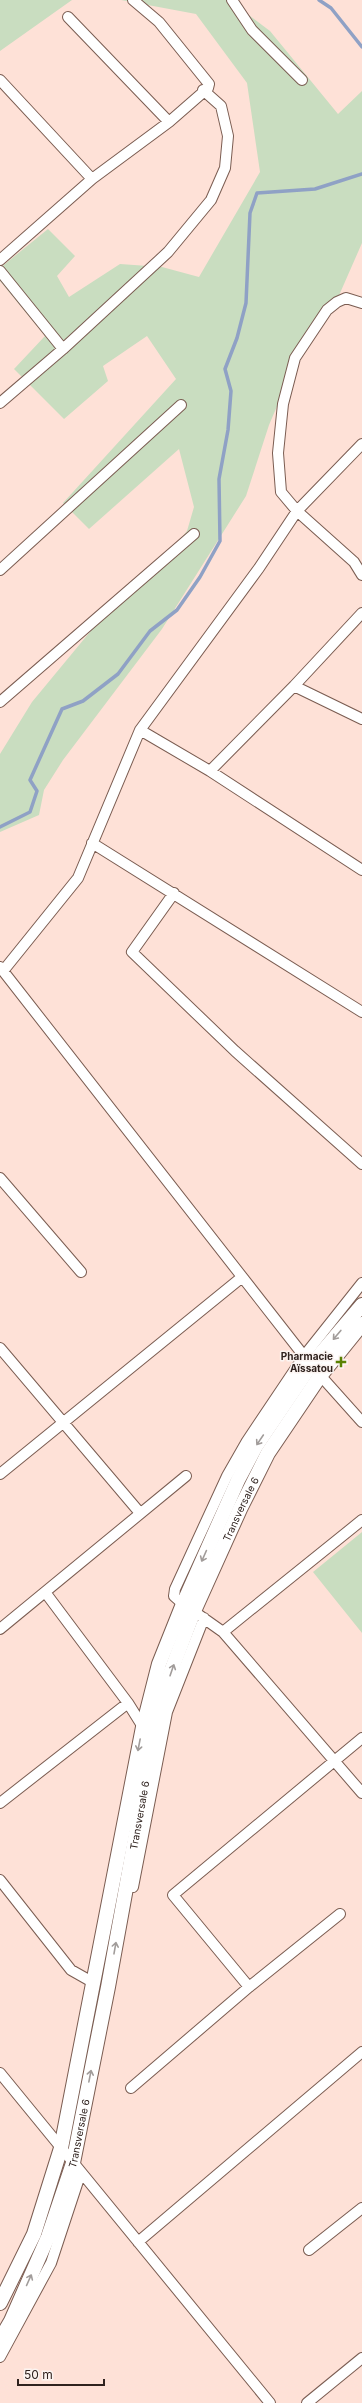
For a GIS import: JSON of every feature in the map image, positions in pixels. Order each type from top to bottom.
[{"type":"main road","name":"Transversale 6","points":[[0,2303],[34,2234],[61,2148],[143,1727],[159,1664],[194,1611],[232,1478],[312,1366],[362,1305]]},
{"type":"main road","name":"Transversale 6","points":[[0,2340],[11,2320],[77,2168],[154,1734],[171,1671],[194,1611],[240,1509],[312,1366],[362,1324]]},
{"type":"street","points":[[1,258],[92,179],[169,122],[209,84],[159,22],[133,0]]},
{"type":"street","points":[[232,0],[252,30],[302,80]]},
{"type":"street","points":[[68,17],[169,122]]},
{"type":"street","points":[[0,80],[92,179]]},
{"type":"street","points":[[0,403],[63,349],[168,252],[211,200],[225,168],[228,136],[221,106],[203,90]]},
{"type":"street","points":[[0,271],[63,349]]},
{"type":"street","points":[[362,304],[346,298],[337,302],[323,315],[295,358],[283,404],[278,453],[281,492],[297,511],[354,562],[362,575]]},
{"type":"street","points":[[0,570],[182,405]]},
{"type":"street","points":[[362,444],[297,511],[259,568],[140,730],[78,878],[2,969],[242,1278],[312,1366],[362,1422]]},
{"type":"street","points":[[0,702],[194,534]]},
{"type":"street","points":[[210,771],[294,686],[362,613]]},
{"type":"street","points":[[294,686],[362,719]]},
{"type":"street","points":[[140,730],[210,771],[362,870]]},
{"type":"street","points":[[92,843],[362,1012]]},
{"type":"street","points":[[174,893],[132,952],[235,1051],[362,1164]]},
{"type":"street","points":[[0,1178],[82,1272]]},
{"type":"street","points":[[0,1474],[242,1278]]},
{"type":"street","points":[[312,1366],[362,1283]]},
{"type":"street","points":[[0,1348],[140,1513]]},
{"type":"street","points":[[0,1628],[186,1476]]},
{"type":"street","points":[[223,1632],[362,1520]]},
{"type":"street","points":[[45,1592],[128,1702],[143,1727]]},
{"type":"street","points":[[194,1611],[223,1632],[336,1760],[362,1793]]},
{"type":"street","points":[[0,1802],[128,1702]]},
{"type":"street","points":[[249,1987],[173,1895],[362,1738]]},
{"type":"street","points":[[0,1880],[71,1970],[94,1983]]},
{"type":"street","points":[[131,2088],[249,1987],[340,1914]]},
{"type":"street","points":[[138,2242],[362,2052]]},
{"type":"street","points":[[0,2073],[270,2403]]},
{"type":"street","points":[[0,2357],[51,2263],[77,2168]]},
{"type":"street","points":[[309,2250],[362,2208]]},
{"type":"street","points":[[307,2403],[362,2358]]},
{"type":"green space","points":[[0,0],[72,0],[0,51]]},
{"type":"green space","points":[[121,0],[229,0],[270,31],[338,114],[362,91],[362,243],[337,300],[299,355],[269,425],[246,496],[162,629],[63,760],[44,790],[39,815],[0,832],[0,754],[32,702],[94,627],[151,575],[187,531],[194,507],[179,449],[89,529],[63,503],[176,379],[147,336],[103,366],[108,381],[64,419],[14,369],[45,336],[0,281],[0,268],[48,229],[75,256],[57,276],[69,297],[120,264],[162,267],[199,277],[260,172],[247,83],[196,14]]},
{"type":"green space","points":[[362,1532],[362,1633],[313,1572]]},
{"type":"waterway","points":[[319,0],[331,8],[362,47]]},
{"type":"waterway","points":[[0,827],[30,812],[37,791],[30,780],[62,709],[83,701],[118,674],[150,631],[177,610],[200,577],[220,541],[219,479],[228,430],[231,391],[225,369],[237,338],[246,303],[250,213],[257,193],[315,189],[362,174]]},
{"type":"place","name":"Pharmacie Aïssatou","points":[[341,1362]]}]
